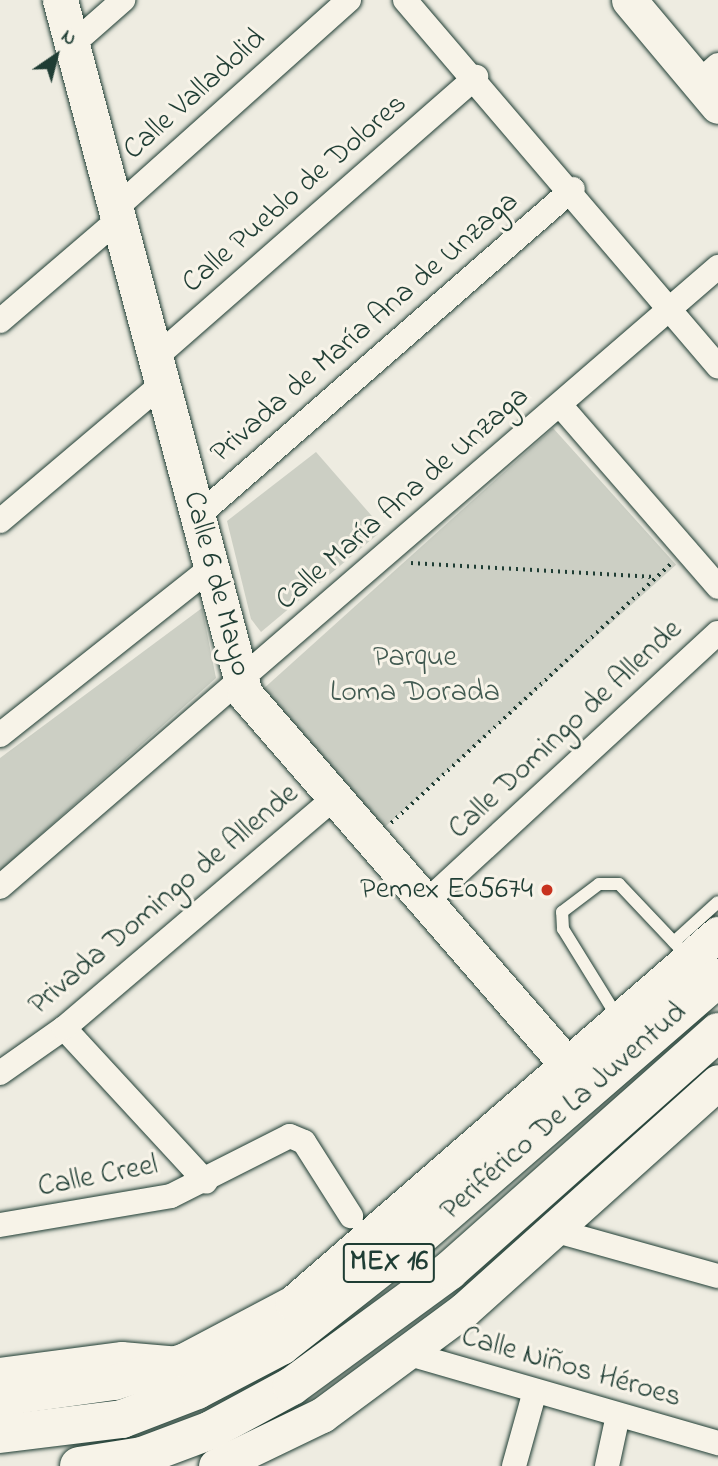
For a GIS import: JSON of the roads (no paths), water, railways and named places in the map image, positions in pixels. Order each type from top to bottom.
[{"type":"highway","name":"Periférico De La Juventud","points":[[0,1434],[122,1419],[197,1390],[281,1346],[412,1243],[694,960]]},
{"type":"highway","name":"Periférico De La Juventud","points":[[79,1466],[142,1456],[211,1430],[292,1386],[449,1271],[718,1032]]},
{"type":"main road","name":"Calle 6 de Mayo","points":[[60,0],[199,515],[241,682],[334,798],[567,1065]]},
{"type":"main road","points":[[629,0],[711,85]]},
{"type":"main road","points":[[0,1398],[114,1382],[185,1360],[293,1303],[619,1019],[694,960],[718,934]]},
{"type":"main road","points":[[216,1466],[255,1458],[323,1415],[406,1353],[553,1230],[718,1082]]},
{"type":"main road","points":[[683,1114],[718,1119]]},
{"type":"street","points":[[73,44],[123,0]]},
{"type":"street","name":"Calle Valladolid","points":[[0,321],[349,0]]},
{"type":"street","points":[[405,0],[573,189],[718,366]]},
{"type":"street","name":"Calle Pueblo de Dolores","points":[[0,521],[476,77]]},
{"type":"street","name":"Privada de María Ana de Unzaga","points":[[199,515],[573,189]]},
{"type":"street","name":"Calle María Ana de Unzaga","points":[[0,887],[241,682],[718,267]]},
{"type":"street","points":[[561,405],[718,587]]},
{"type":"street","points":[[0,735],[211,568]]},
{"type":"street","name":"Calle Domingo de Allende","points":[[425,903],[718,633]]},
{"type":"street","name":"Privada Domingo de Allende","points":[[0,1073],[64,1028],[334,798]]},
{"type":"street","points":[[64,1028],[206,1182]]},
{"type":"street","name":"Calle Creel","points":[[0,1225],[142,1204],[206,1182],[290,1136],[304,1142],[351,1216]]},
{"type":"street","points":[[553,1230],[718,1276]]},
{"type":"street","name":"Calle Niños Héroes","points":[[406,1353],[718,1443]]},
{"type":"street","points":[[0,1370],[122,1354],[185,1360]]},
{"type":"street","points":[[514,1466],[535,1391]]},
{"type":"street","points":[[607,1466],[618,1415]]},
{"type":"lane","points":[[619,1019],[563,929],[562,912],[599,884],[619,884],[694,960],[718,902]]},
{"type":"place","name":"Pemex E05674","points":[[547,890]]},
{"type":"park label","name":"Parque Loma Dorada","points":[[415,675]]}]
